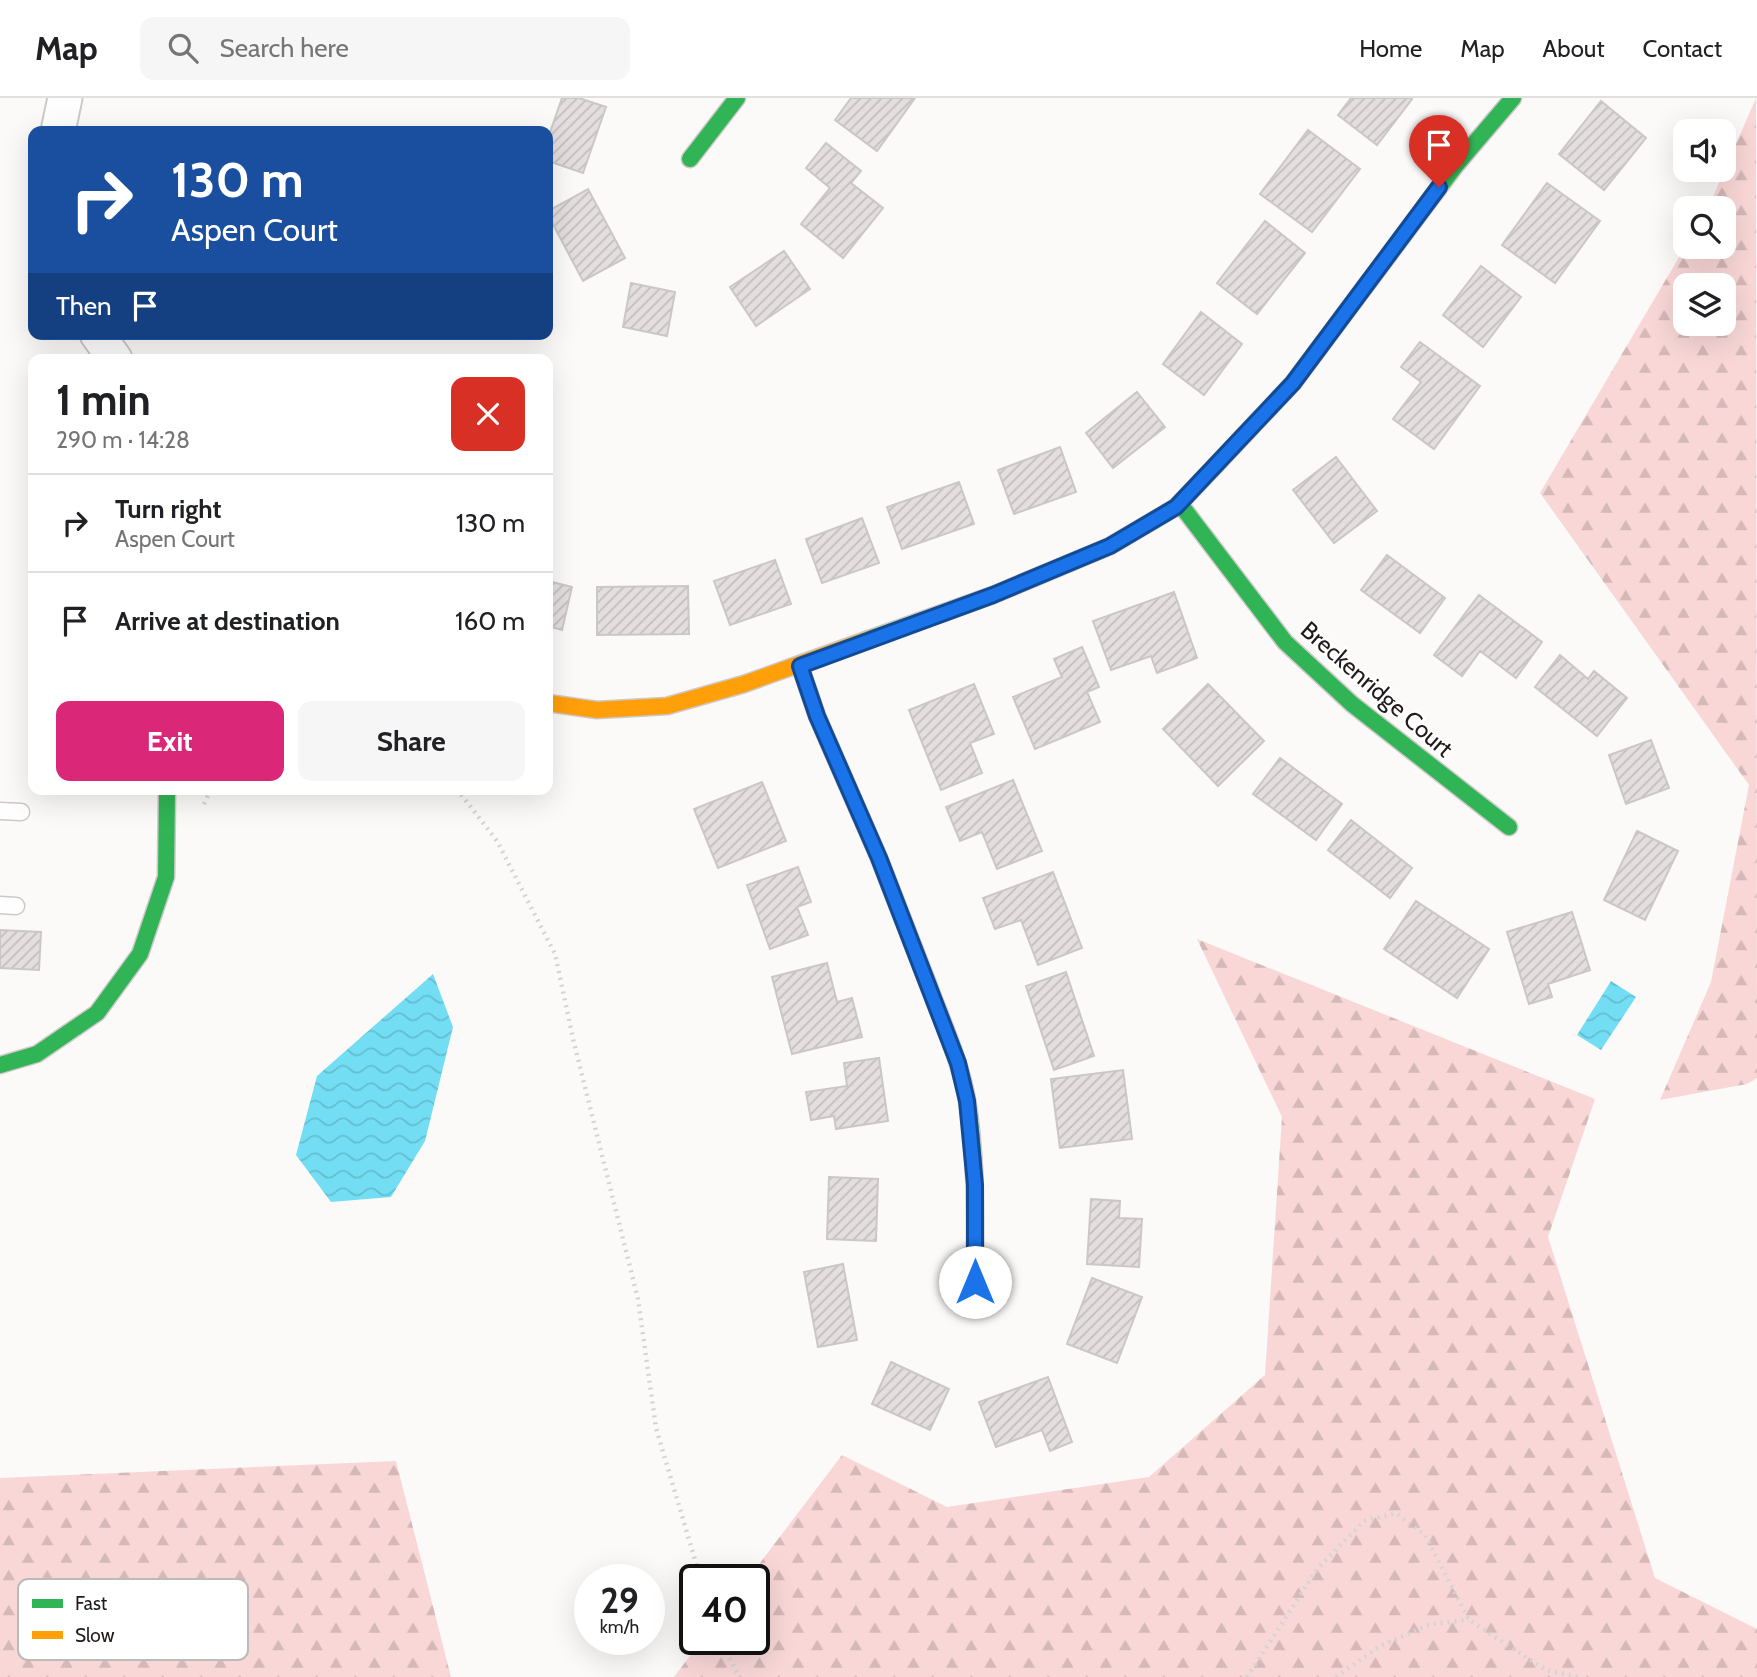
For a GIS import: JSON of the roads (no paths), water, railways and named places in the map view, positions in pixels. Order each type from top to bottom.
[{"type":"street","points":[[59,126],[65,98]]},
{"type":"street","points":[[690,159],[737,98]]},
{"type":"street","points":[[553,704],[597,710],[667,706],[800,666],[993,595],[1110,546],[1180,504],[1293,383],[1456,165],[1513,98]]},
{"type":"street","name":"Breckenridge Court","points":[[1180,504],[1291,648],[1352,704],[1509,827]]},
{"type":"street","points":[[800,666],[817,716],[879,858],[958,1063],[967,1101],[975,1185],[975,1282]]},
{"type":"street","points":[[0,1065],[37,1054],[97,1013],[140,954],[166,877],[167,795]]},
{"type":"lane","points":[[0,811],[21,812]]},
{"type":"water","points":[[433,974],[453,1027],[425,1141],[391,1197],[331,1202],[296,1155],[317,1076]]},
{"type":"water","points":[[1611,981],[1636,997],[1601,1050],[1577,1035]]}]
